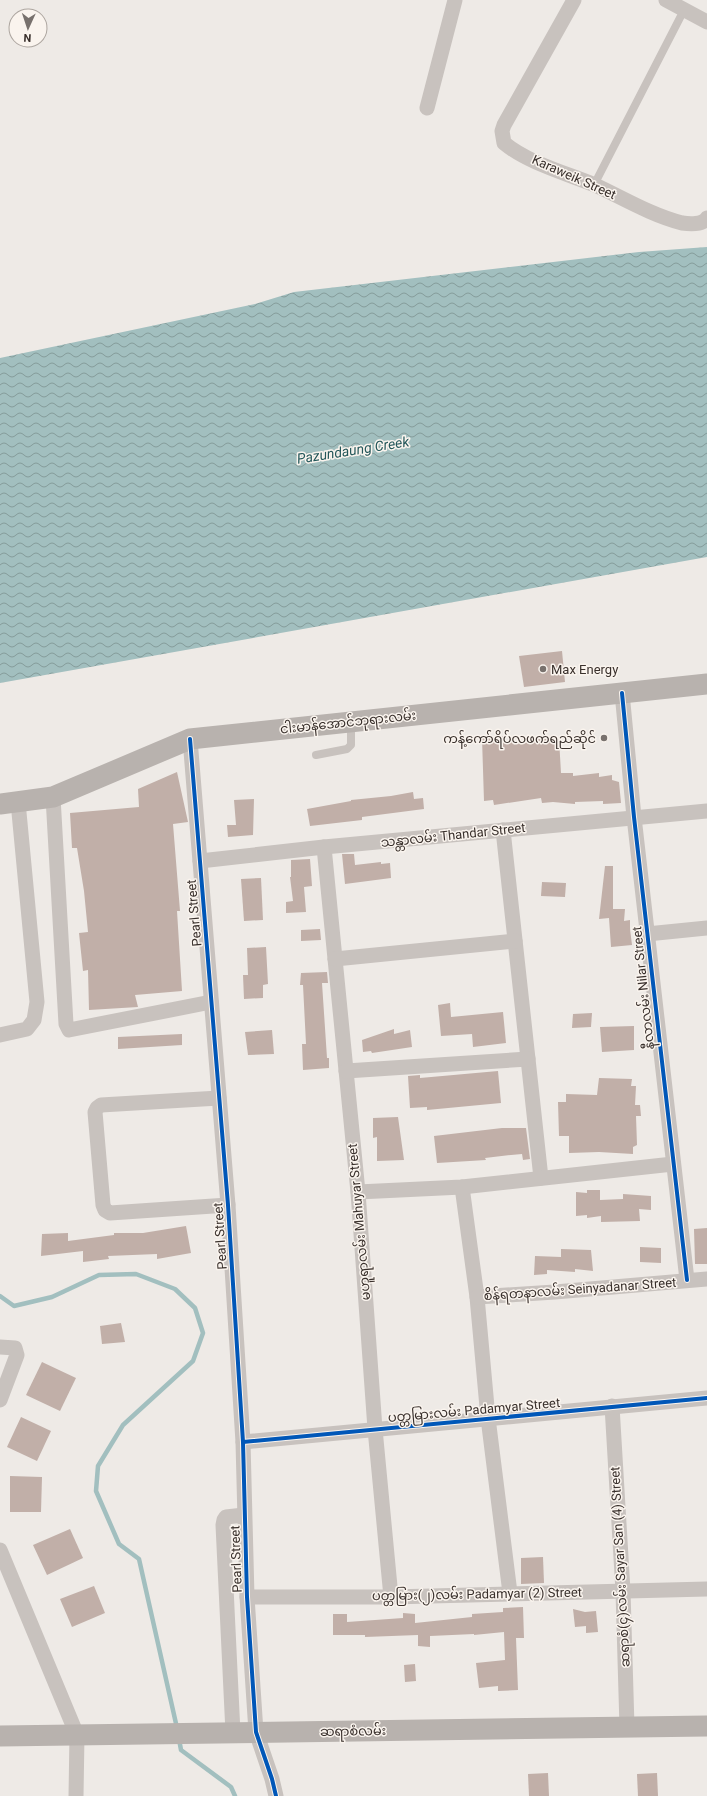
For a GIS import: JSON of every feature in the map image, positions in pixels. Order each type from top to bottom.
[{"type":"main road","name":"ငါးမာန်အောင်ဘုရားလမ်း","points":[[9,803],[53,797],[190,739],[707,684]]},
{"type":"main road","name":"ဆရာစံလမ်း","points":[[0,1736],[707,1726]]},
{"type":"street","points":[[427,108],[455,0]]},
{"type":"street","name":"Karaweik Street","points":[[574,0],[504,124],[502,139],[506,144],[542,165],[594,185],[658,214],[682,223],[696,223],[706,219]]},
{"type":"street","points":[[673,3],[707,22]]},
{"type":"street","name":"နီလာလမ်း Nilar Street","points":[[622,693],[634,817],[687,1280]]},
{"type":"street","name":"Pearl Street","points":[[190,739],[228,1205],[243,1442],[247,1597],[256,1732],[277,1795]]},
{"type":"street","points":[[53,797],[66,1024],[69,1030],[211,1002]]},
{"type":"street","points":[[0,1035],[28,1029],[34,1020],[37,1002],[9,803]]},
{"type":"street","name":"သန္တာလမ်း Thandar Street","points":[[200,861],[324,847],[707,811]]},
{"type":"street","points":[[503,830],[541,1178]]},
{"type":"street","name":"မဟူရာလမ်း Mahuyar Street","points":[[324,847],[358,1192],[376,1429],[391,1596]]},
{"type":"street","points":[[647,934],[707,928]]},
{"type":"street","points":[[335,959],[515,941]]},
{"type":"street","points":[[346,1071],[528,1059]]},
{"type":"street","points":[[219,1098],[101,1105],[95,1112],[103,1205],[105,1210],[110,1213],[228,1205]]},
{"type":"street","points":[[358,1192],[462,1186],[673,1164]]},
{"type":"street","points":[[462,1186],[477,1297],[488,1418],[510,1593]]},
{"type":"street","name":"စိန်ရတနာလမ်း Seinyadanar Street","points":[[477,1297],[707,1279]]},
{"type":"street","points":[[0,1347],[15,1348],[17,1355],[0,1400]]},
{"type":"street","name":"ပတ္တမြားလမ်း Padamyar Street","points":[[243,1442],[707,1398]]},
{"type":"street","name":"ဆရာစံ(၄)လမ်း Sayar San (4) Street","points":[[612,1406],[623,1591],[627,1727]]},
{"type":"street","points":[[232,1733],[223,1525],[226,1517],[244,1515]]},
{"type":"street","points":[[0,1550],[77,1735],[76,1796]]},
{"type":"street","name":"ပတ္တမြား(၂)လမ်း Padamyar (2) Street","points":[[247,1597],[391,1596],[707,1589]]},
{"type":"lane","points":[[594,185],[673,3]]},
{"type":"lane","points":[[316,755],[347,749],[351,745],[351,722]]},
{"type":"water","name":"Pazundaung Creek","points":[[707,247],[707,557],[0,683],[0,358],[255,304],[294,292],[639,252]]},
{"type":"building","name":"Max Energy","points":[[562,651],[565,682],[524,687],[519,656]]},
{"type":"building","points":[[505,736],[505,742],[535,741],[535,739],[559,739],[561,773],[573,773],[573,776],[599,773],[599,777],[612,775],[612,780],[619,782],[621,803],[603,804],[603,801],[575,802],[575,804],[553,802],[542,803],[541,798],[494,805],[493,800],[484,801],[482,738]]},
{"type":"building","points":[[177,772],[188,822],[173,824],[180,911],[177,911],[182,991],[135,995],[138,1007],[89,1010],[88,970],[83,971],[79,933],[88,932],[84,891],[77,848],[72,848],[70,813],[139,807],[138,789]]},
{"type":"building","points":[[413,792],[414,799],[423,798],[424,809],[362,817],[362,820],[310,826],[307,809],[351,800]]},
{"type":"building","points":[[254,799],[253,835],[228,837],[227,825],[236,825],[234,800]]},
{"type":"building","points":[[342,854],[354,854],[355,865],[381,862],[381,864],[390,863],[391,878],[345,884]]},
{"type":"building","points":[[310,859],[312,886],[304,887],[306,912],[286,913],[286,902],[293,901],[290,877],[291,860]]},
{"type":"building","points":[[605,866],[613,866],[613,909],[625,909],[624,921],[630,920],[632,945],[611,947],[609,918],[599,919]]},
{"type":"building","points":[[261,878],[263,920],[244,921],[241,879]]},
{"type":"building","points":[[542,882],[566,883],[565,897],[541,896]]},
{"type":"building","points":[[320,929],[321,940],[301,941],[301,930]]},
{"type":"building","points":[[266,947],[268,984],[263,985],[263,998],[244,999],[243,975],[248,975],[247,948]]},
{"type":"building","points":[[327,972],[328,983],[322,983],[329,1068],[303,1070],[302,1044],[306,1044],[303,985],[300,985],[301,973]]},
{"type":"building","points":[[450,1003],[451,1017],[503,1012],[506,1043],[473,1047],[472,1034],[441,1036],[438,1005]]},
{"type":"building","points":[[592,1013],[591,1027],[572,1028],[573,1014]]},
{"type":"building","points":[[634,1026],[634,1050],[602,1052],[600,1027]]},
{"type":"building","points":[[394,1029],[394,1034],[410,1030],[412,1047],[372,1053],[371,1051],[363,1052],[362,1040]]},
{"type":"building","points":[[272,1030],[274,1054],[248,1055],[245,1032]]},
{"type":"building","points":[[182,1034],[182,1045],[118,1049],[118,1037]]},
{"type":"building","points":[[498,1071],[501,1103],[427,1110],[427,1107],[410,1108],[408,1076],[420,1075],[420,1078]]},
{"type":"building","points":[[599,1078],[632,1079],[631,1086],[636,1086],[635,1105],[640,1105],[641,1116],[636,1116],[637,1145],[633,1147],[633,1154],[599,1152],[569,1153],[569,1136],[559,1136],[558,1102],[566,1102],[566,1094],[597,1095]]},
{"type":"building","points":[[398,1117],[404,1160],[377,1161],[377,1137],[373,1138],[373,1118]]},
{"type":"building","points":[[502,1128],[526,1128],[530,1159],[523,1160],[522,1154],[485,1158],[486,1160],[437,1163],[434,1136]]},
{"type":"building","points":[[587,1190],[600,1190],[600,1200],[623,1199],[623,1194],[651,1196],[651,1210],[639,1209],[640,1221],[601,1222],[601,1216],[587,1218],[587,1215],[576,1216],[576,1192],[587,1193]]},
{"type":"building","points":[[186,1226],[191,1253],[157,1259],[157,1254],[108,1256],[109,1259],[83,1262],[83,1251],[41,1256],[42,1234],[68,1233],[68,1241],[114,1235],[114,1233],[143,1233]]},
{"type":"building","points":[[707,1228],[707,1264],[695,1264],[694,1229]]},
{"type":"building","points":[[640,1247],[661,1248],[661,1263],[640,1262]]},
{"type":"building","points":[[561,1249],[591,1250],[593,1271],[575,1269],[575,1272],[547,1270],[547,1274],[534,1275],[535,1256],[561,1257]]},
{"type":"building","points":[[121,1323],[125,1342],[102,1344],[100,1326]]},
{"type":"building","points":[[42,1362],[76,1378],[60,1411],[26,1395]]},
{"type":"building","points":[[21,1417],[51,1431],[37,1461],[7,1447]]},
{"type":"building","points":[[10,1476],[42,1477],[41,1512],[10,1512]]},
{"type":"building","points":[[70,1529],[83,1558],[47,1575],[33,1545]]},
{"type":"building","points":[[543,1557],[544,1583],[521,1584],[521,1558]]},
{"type":"building","points":[[94,1586],[105,1613],[72,1627],[60,1599]]},
{"type":"building","points":[[523,1607],[524,1638],[516,1638],[518,1690],[498,1691],[498,1686],[479,1688],[476,1663],[505,1660],[504,1632],[474,1635],[430,1636],[430,1647],[418,1646],[418,1635],[365,1637],[365,1635],[333,1635],[333,1614],[347,1614],[347,1622],[403,1618],[403,1613],[415,1614],[415,1623],[472,1617],[472,1614],[503,1612],[503,1608]]},
{"type":"building","points":[[573,1609],[585,1612],[596,1611],[598,1632],[586,1633],[586,1626],[575,1627]]},
{"type":"building","points":[[415,1664],[416,1681],[405,1682],[404,1665]]},
{"type":"building","points":[[548,1773],[549,1796],[529,1796],[528,1774]]},
{"type":"building","points":[[657,1773],[658,1796],[638,1796],[637,1774]]},
{"type":"waterway","points":[[0,1296],[14,1306],[52,1297],[99,1275],[136,1274],[175,1289],[195,1308],[203,1333],[193,1361],[123,1425],[98,1466],[96,1491],[119,1544],[139,1559],[177,1728]]},
{"type":"waterway","points":[[179,1739],[181,1750],[231,1787],[235,1796]]},
{"type":"cycle path","points":[[622,693],[634,817],[687,1280]]},
{"type":"cycle path","points":[[190,739],[228,1205],[243,1442],[247,1597],[256,1732],[272,1779],[276,1796]]},
{"type":"cycle path","points":[[243,1442],[707,1398]]},
{"type":"place","name":"Max Energy","points":[[543,669]]},
{"type":"place","name":"ကန့်ကော်ရိပ်လဖက်ရည်ဆိုင်","points":[[604,738]]}]
